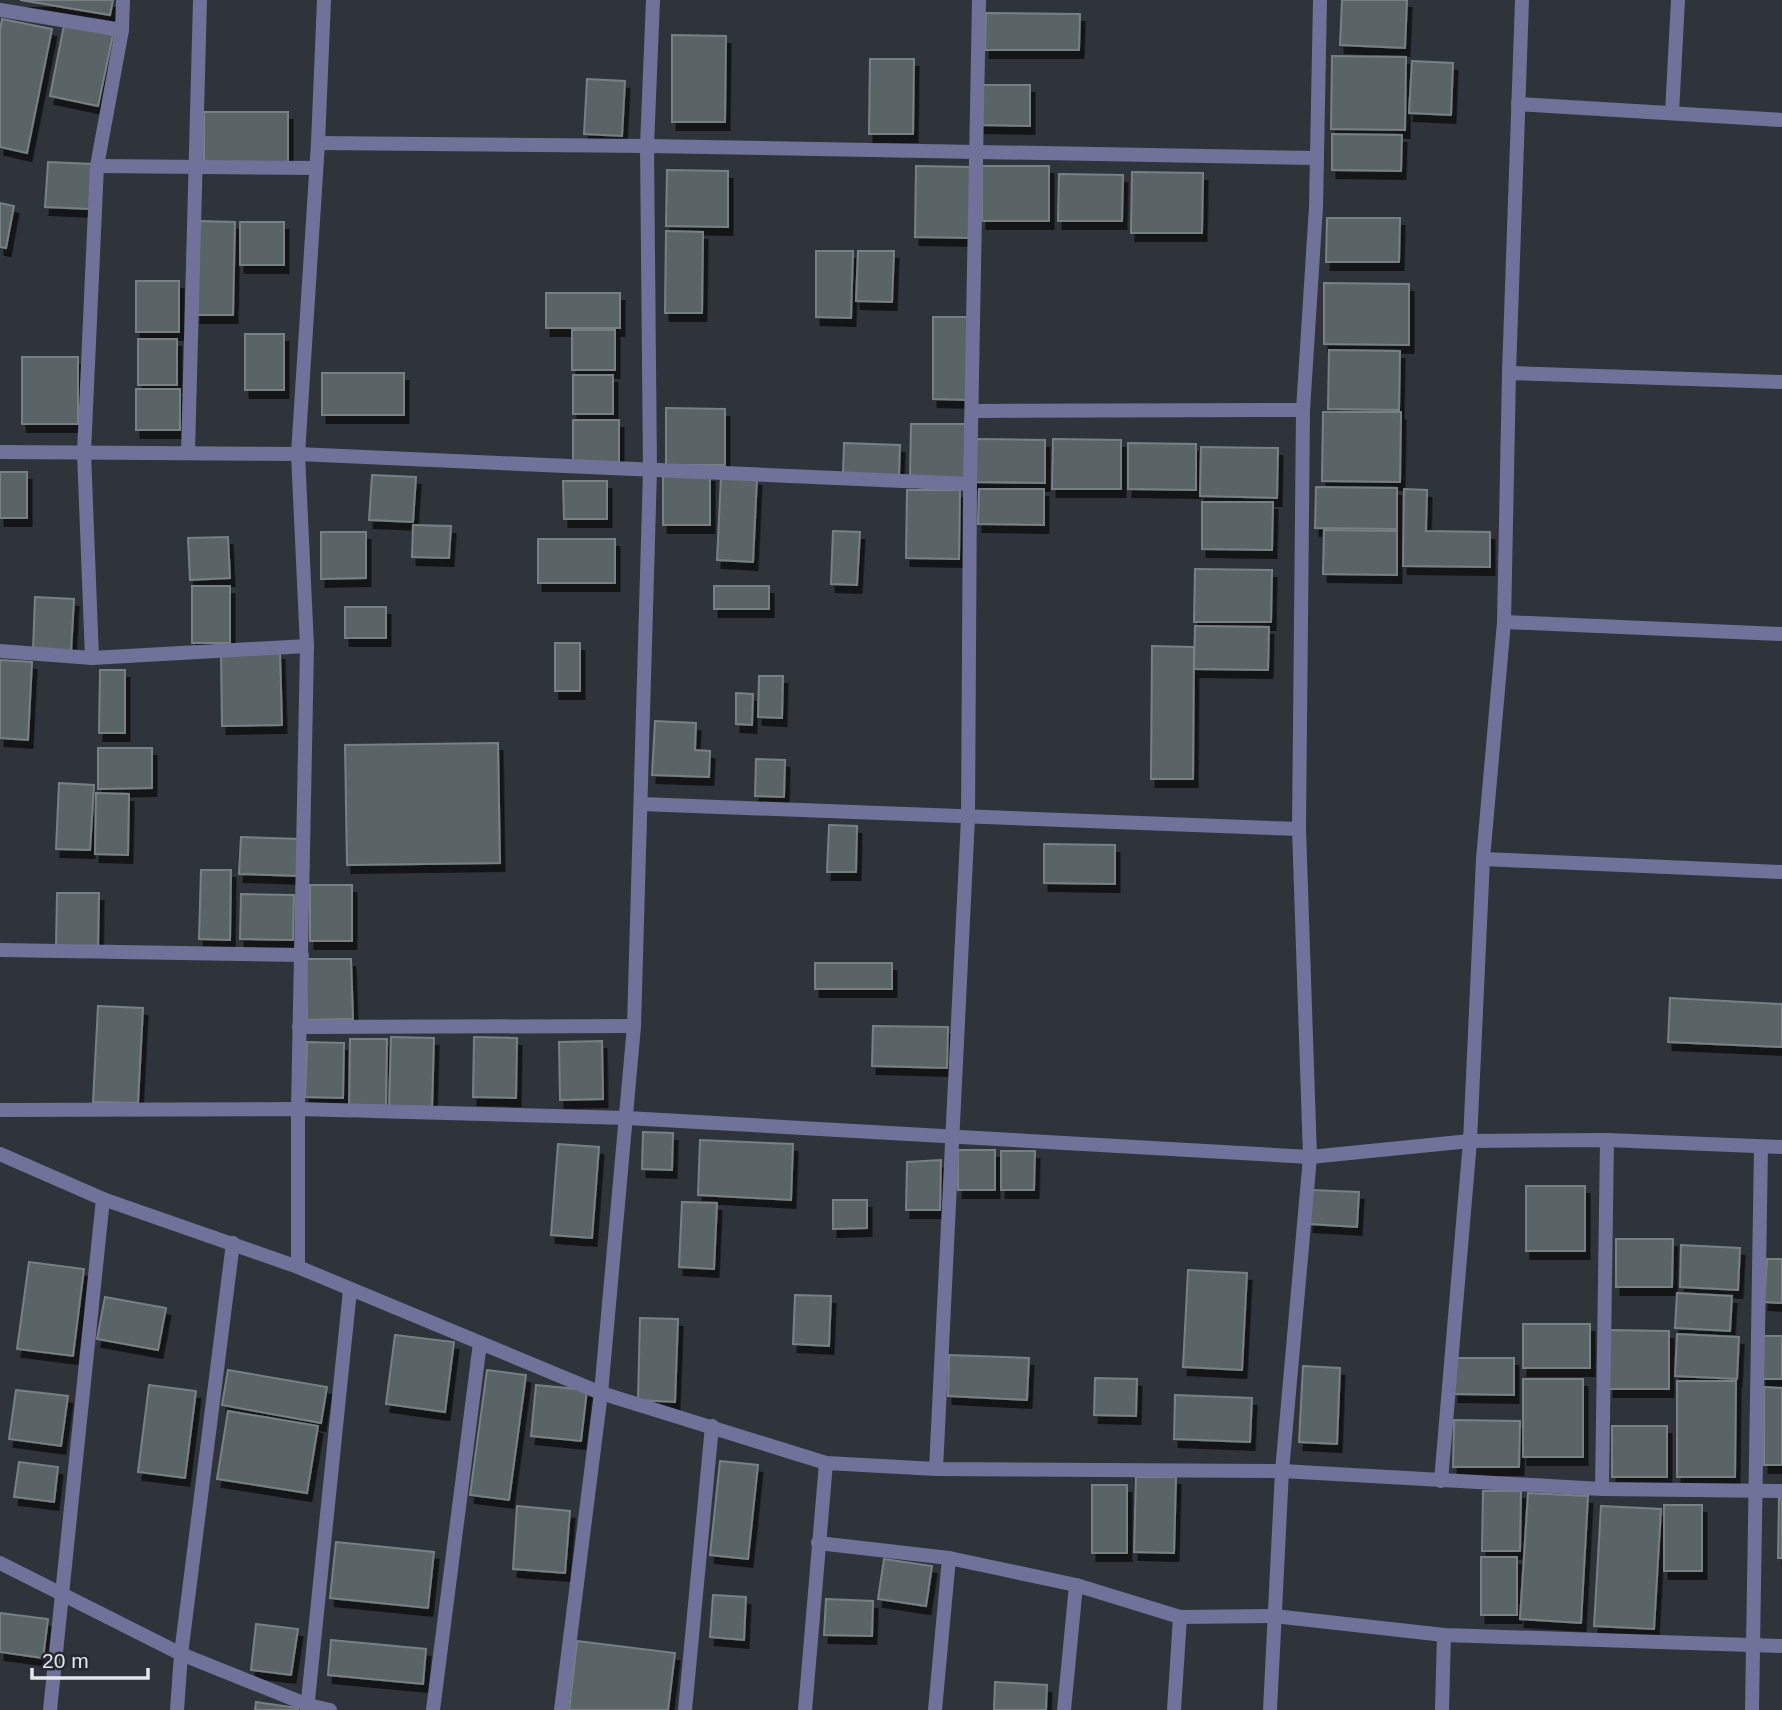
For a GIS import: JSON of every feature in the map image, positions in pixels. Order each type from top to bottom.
[{"type":"street","points":[[92,658],[84,452],[97,166],[122,30],[123,0]]},
{"type":"street","points":[[188,452],[200,0]]},
{"type":"street","points":[[298,1268],[299,1027],[307,646],[298,454],[318,144],[324,0]]},
{"type":"street","points":[[561,1710],[601,1393],[634,1026],[650,470],[647,146],[653,0]]},
{"type":"street","points":[[936,1469],[968,818],[970,484],[979,0]]},
{"type":"street","points":[[1270,1710],[1282,1471],[1310,1157],[1299,829],[1303,410],[1317,158],[1320,0]]},
{"type":"street","points":[[1441,1481],[1469,1141],[1483,859],[1504,622],[1509,373],[1522,0]]},
{"type":"street","points":[[1672,113],[1678,0]]},
{"type":"street","points":[[0,10],[122,30]]},
{"type":"street","points":[[1518,104],[1782,120]]},
{"type":"street","points":[[318,144],[647,146],[1317,158]]},
{"type":"street","points":[[97,166],[315,168]]},
{"type":"street","points":[[1509,373],[1782,382]]},
{"type":"street","points":[[972,411],[1303,410]]},
{"type":"street","points":[[0,452],[298,454],[970,484]]},
{"type":"street","points":[[1504,622],[1782,634]]},
{"type":"street","points":[[0,651],[92,658],[307,646]]},
{"type":"street","points":[[641,804],[1299,829]]},
{"type":"street","points":[[1483,859],[1782,872]]},
{"type":"street","points":[[0,950],[302,955]]},
{"type":"street","points":[[299,1027],[634,1026]]},
{"type":"street","points":[[0,1110],[298,1109],[626,1118],[1310,1157],[1469,1141],[1607,1140],[1782,1147]]},
{"type":"street","points":[[1602,1489],[1607,1140]]},
{"type":"street","points":[[1752,1710],[1760,1147]]},
{"type":"street","points":[[0,1154],[103,1199],[298,1268],[601,1393],[826,1464],[936,1469],[1282,1471],[1602,1489],[1782,1492]]},
{"type":"street","points":[[50,1710],[103,1199]]},
{"type":"street","points":[[177,1710],[181,1654],[233,1243]]},
{"type":"street","points":[[308,1708],[350,1290]]},
{"type":"street","points":[[433,1710],[480,1343]]},
{"type":"street","points":[[685,1710],[712,1426]]},
{"type":"street","points":[[805,1710],[826,1464]]},
{"type":"street","points":[[818,1543],[949,1558],[1076,1585],[1180,1617],[1274,1616],[1444,1634],[1782,1646]]},
{"type":"street","points":[[935,1710],[949,1558]]},
{"type":"street","points":[[0,1563],[181,1654],[308,1708],[330,1710]]},
{"type":"street","points":[[1064,1710],[1076,1585]]},
{"type":"street","points":[[1174,1710],[1180,1617]]},
{"type":"street","points":[[1442,1710],[1444,1634]]},
{"type":"building","points":[[20,0],[113,0],[110,15]]},
{"type":"building","points":[[1342,0],[1407,0],[1405,48],[1340,45]]},
{"type":"building","points":[[986,13],[1080,14],[1079,50],[985,50]]},
{"type":"building","points":[[2,19],[52,29],[27,153],[0,147]]},
{"type":"building","points":[[64,25],[113,35],[98,106],[50,96]]},
{"type":"building","points":[[672,35],[726,36],[725,122],[672,122]]},
{"type":"building","points":[[1332,56],[1406,57],[1405,130],[1331,129]]},
{"type":"building","points":[[870,59],[914,59],[913,134],[869,134]]},
{"type":"building","points":[[1412,61],[1453,63],[1451,115],[1409,113]]},
{"type":"building","points":[[587,79],[625,81],[622,136],[584,134]]},
{"type":"building","points":[[980,85],[1030,85],[1030,126],[979,125]]},
{"type":"building","points":[[204,112],[288,112],[288,163],[204,163]]},
{"type":"building","points":[[1332,134],[1402,135],[1401,171],[1332,170]]},
{"type":"building","points":[[48,162],[93,164],[90,209],[45,207]]},
{"type":"building","points":[[916,166],[973,167],[972,238],[915,237]]},
{"type":"building","points":[[982,166],[1049,166],[1049,221],[982,221]]},
{"type":"building","points":[[667,170],[728,171],[728,227],[666,226]]},
{"type":"building","points":[[1132,172],[1203,173],[1202,233],[1131,233]]},
{"type":"building","points":[[1059,174],[1123,175],[1122,221],[1058,221]]},
{"type":"building","points":[[0,203],[14,206],[6,248],[0,247]]},
{"type":"building","points":[[1327,218],[1400,218],[1399,262],[1326,262]]},
{"type":"building","points":[[198,221],[235,222],[233,315],[196,315]]},
{"type":"building","points":[[240,222],[284,222],[284,265],[240,265]]},
{"type":"building","points":[[666,231],[703,232],[702,313],[665,313]]},
{"type":"building","points":[[816,251],[853,251],[851,318],[816,317]]},
{"type":"building","points":[[858,251],[894,251],[892,302],[856,301]]},
{"type":"building","points":[[136,281],[179,281],[179,332],[136,332]]},
{"type":"building","points":[[1324,283],[1409,284],[1409,345],[1324,344]]},
{"type":"building","points":[[546,293],[620,293],[620,328],[546,328]]},
{"type":"building","points":[[933,317],[967,317],[967,400],[933,399]]},
{"type":"building","points":[[572,330],[615,330],[615,370],[572,370]]},
{"type":"building","points":[[245,334],[284,334],[284,390],[245,390]]},
{"type":"building","points":[[138,339],[177,339],[177,385],[138,385]]},
{"type":"building","points":[[1329,350],[1400,351],[1399,410],[1328,409]]},
{"type":"building","points":[[22,357],[78,357],[78,424],[22,424]]},
{"type":"building","points":[[322,373],[404,373],[404,415],[322,415]]},
{"type":"building","points":[[573,375],[613,375],[613,414],[573,414]]},
{"type":"building","points":[[136,389],[180,389],[180,430],[136,430]]},
{"type":"building","points":[[666,408],[725,409],[725,465],[666,465]]},
{"type":"building","points":[[1323,412],[1401,412],[1400,482],[1322,481]]},
{"type":"building","points":[[573,420],[619,420],[619,463],[573,463]]},
{"type":"building","points":[[911,424],[967,424],[966,481],[910,480]]},
{"type":"building","points":[[974,439],[1045,440],[1045,483],[973,482]]},
{"type":"building","points":[[1053,439],[1121,440],[1121,489],[1052,489]]},
{"type":"building","points":[[844,443],[900,445],[899,476],[843,474]]},
{"type":"building","points":[[1128,443],[1196,444],[1196,490],[1128,489]]},
{"type":"building","points":[[1201,447],[1278,448],[1277,498],[1200,496]]},
{"type":"building","points":[[0,472],[27,472],[27,518],[0,518]]},
{"type":"building","points":[[663,473],[710,474],[710,525],[663,525]]},
{"type":"building","points":[[372,475],[416,477],[413,522],[369,520]]},
{"type":"building","points":[[721,476],[757,478],[753,562],[717,560]]},
{"type":"building","points":[[563,481],[607,481],[607,519],[564,519]]},
{"type":"building","points":[[1316,487],[1397,488],[1397,529],[1315,528]]},
{"type":"building","points":[[979,489],[1044,489],[1044,525],[978,524]]},
{"type":"building","points":[[1404,489],[1427,490],[1426,531],[1490,532],[1490,567],[1403,566]]},
{"type":"building","points":[[907,490],[960,490],[959,559],[906,558]]},
{"type":"building","points":[[1202,502],[1273,502],[1272,550],[1202,549]]},
{"type":"building","points":[[413,525],[451,526],[449,558],[412,557]]},
{"type":"building","points":[[1324,530],[1397,531],[1397,575],[1323,574]]},
{"type":"building","points":[[833,531],[860,532],[857,585],[831,584]]},
{"type":"building","points":[[321,532],[366,532],[366,578],[321,579]]},
{"type":"building","points":[[228,537],[230,578],[190,580],[188,538]]},
{"type":"building","points":[[538,539],[615,539],[615,583],[538,583]]},
{"type":"building","points":[[1195,569],[1272,570],[1271,622],[1194,622]]},
{"type":"building","points":[[192,586],[230,586],[230,643],[192,643]]},
{"type":"building","points":[[714,586],[769,586],[769,609],[714,609]]},
{"type":"building","points":[[35,597],[74,599],[71,652],[33,650]]},
{"type":"building","points":[[345,607],[386,607],[386,638],[345,638]]},
{"type":"building","points":[[1195,626],[1269,627],[1268,670],[1194,669]]},
{"type":"building","points":[[555,643],[580,643],[580,691],[555,691]]},
{"type":"building","points":[[1152,646],[1194,647],[1193,779],[1151,779]]},
{"type":"building","points":[[280,652],[282,725],[222,726],[221,653]]},
{"type":"building","points":[[0,660],[32,662],[28,740],[0,738]]},
{"type":"building","points":[[100,670],[125,670],[125,733],[99,733]]},
{"type":"building","points":[[759,676],[783,676],[782,718],[758,717]]},
{"type":"building","points":[[736,693],[753,694],[752,725],[736,724]]},
{"type":"building","points":[[655,721],[696,723],[695,750],[710,751],[709,777],[652,775]]},
{"type":"building","points":[[498,743],[500,863],[347,865],[345,745]]},
{"type":"building","points":[[98,748],[152,748],[152,788],[98,789]]},
{"type":"building","points":[[756,759],[785,760],[784,797],[755,796]]},
{"type":"building","points":[[59,783],[94,785],[90,850],[56,849]]},
{"type":"building","points":[[96,793],[129,794],[128,855],[95,854]]},
{"type":"building","points":[[829,825],[857,826],[856,872],[827,872]]},
{"type":"building","points":[[241,837],[300,839],[299,876],[239,874]]},
{"type":"building","points":[[1044,844],[1115,845],[1115,884],[1044,883]]},
{"type":"building","points":[[201,870],[231,870],[230,940],[199,939]]},
{"type":"building","points":[[310,885],[352,885],[352,941],[310,941]]},
{"type":"building","points":[[57,893],[99,893],[98,950],[56,948]]},
{"type":"building","points":[[241,894],[294,895],[293,940],[240,939]]},
{"type":"building","points":[[306,959],[351,959],[353,1019],[307,1020]]},
{"type":"building","points":[[815,963],[892,963],[892,989],[815,989]]},
{"type":"building","points":[[1670,998],[1782,1004],[1782,1047],[1668,1042]]},
{"type":"building","points":[[98,1006],[143,1008],[138,1103],[93,1102]]},
{"type":"building","points":[[873,1026],[948,1027],[947,1068],[872,1066]]},
{"type":"building","points":[[391,1037],[434,1038],[432,1110],[389,1109]]},
{"type":"building","points":[[474,1037],[517,1038],[516,1098],[473,1097]]},
{"type":"building","points":[[350,1039],[387,1039],[386,1109],[349,1109]]},
{"type":"building","points":[[602,1041],[603,1099],[560,1100],[559,1042]]},
{"type":"building","points":[[307,1042],[344,1043],[343,1098],[305,1097]]},
{"type":"building","points":[[643,1132],[673,1133],[672,1170],[642,1169]]},
{"type":"building","points":[[700,1140],[793,1144],[791,1200],[698,1195]]},
{"type":"building","points":[[558,1144],[599,1147],[592,1238],[551,1235]]},
{"type":"building","points":[[958,1150],[995,1150],[995,1190],[958,1190]]},
{"type":"building","points":[[1001,1151],[1035,1151],[1034,1190],[1001,1190]]},
{"type":"building","points":[[941,1160],[940,1210],[906,1210],[907,1162]]},
{"type":"building","points":[[1526,1186],[1585,1186],[1585,1251],[1526,1251]]},
{"type":"building","points":[[1311,1190],[1359,1192],[1357,1227],[1309,1224]]},
{"type":"building","points":[[833,1200],[867,1200],[867,1228],[833,1229]]},
{"type":"building","points":[[682,1202],[717,1203],[714,1269],[679,1267]]},
{"type":"building","points":[[1616,1239],[1673,1239],[1672,1287],[1616,1287]]},
{"type":"building","points":[[1681,1245],[1740,1248],[1738,1290],[1680,1287]]},
{"type":"building","points":[[1767,1259],[1782,1259],[1782,1303],[1764,1302]]},
{"type":"building","points":[[29,1262],[84,1269],[73,1356],[17,1349]]},
{"type":"building","points":[[1188,1270],[1247,1273],[1242,1370],[1183,1367]]},
{"type":"building","points":[[1677,1293],[1732,1296],[1730,1331],[1675,1328]]},
{"type":"building","points":[[795,1295],[831,1296],[829,1346],[793,1344]]},
{"type":"building","points":[[105,1297],[166,1308],[158,1350],[97,1339]]},
{"type":"building","points":[[640,1318],[678,1319],[675,1402],[638,1400]]},
{"type":"building","points":[[1523,1324],[1590,1324],[1590,1368],[1523,1368]]},
{"type":"building","points":[[1609,1330],[1669,1331],[1669,1389],[1609,1389]]},
{"type":"building","points":[[1677,1334],[1739,1337],[1737,1379],[1675,1376]]},
{"type":"building","points":[[395,1335],[454,1342],[445,1412],[386,1404]]},
{"type":"building","points":[[1762,1336],[1782,1336],[1782,1379],[1762,1379]]},
{"type":"building","points":[[949,1355],[1029,1358],[1027,1400],[948,1396]]},
{"type":"building","points":[[1454,1358],[1514,1358],[1514,1395],[1454,1394]]},
{"type":"building","points":[[1303,1366],[1340,1368],[1337,1444],[1299,1442]]},
{"type":"building","points":[[228,1370],[327,1387],[321,1423],[222,1405]]},
{"type":"building","points":[[487,1370],[526,1375],[509,1500],[470,1495]]},
{"type":"building","points":[[1095,1378],[1137,1379],[1136,1416],[1094,1415]]},
{"type":"building","points":[[1523,1379],[1583,1379],[1583,1457],[1523,1457]]},
{"type":"building","points":[[1677,1381],[1736,1381],[1735,1477],[1677,1477]]},
{"type":"building","points":[[149,1385],[196,1391],[185,1478],[138,1472]]},
{"type":"building","points":[[536,1385],[587,1390],[581,1441],[531,1436]]},
{"type":"building","points":[[1764,1387],[1782,1388],[1782,1465],[1764,1465]]},
{"type":"building","points":[[16,1390],[68,1396],[61,1446],[9,1439]]},
{"type":"building","points":[[1175,1395],[1252,1398],[1250,1442],[1174,1439]]},
{"type":"building","points":[[228,1411],[318,1426],[307,1493],[217,1479]]},
{"type":"building","points":[[1454,1420],[1520,1421],[1519,1467],[1453,1467]]},
{"type":"building","points":[[1612,1426],[1667,1426],[1667,1477],[1612,1477]]},
{"type":"building","points":[[720,1461],[758,1465],[748,1559],[710,1555]]},
{"type":"building","points":[[19,1462],[58,1467],[54,1502],[14,1497]]},
{"type":"building","points":[[1136,1477],[1176,1477],[1174,1553],[1134,1552]]},
{"type":"building","points":[[1092,1485],[1127,1485],[1127,1553],[1092,1553]]},
{"type":"building","points":[[1483,1491],[1521,1491],[1520,1551],[1482,1551]]},
{"type":"building","points":[[1528,1493],[1588,1496],[1581,1623],[1520,1619]]},
{"type":"building","points":[[1779,1498],[1782,1498],[1782,1558],[1778,1558]]},
{"type":"building","points":[[1664,1505],[1702,1505],[1702,1571],[1664,1571]]},
{"type":"building","points":[[517,1506],[570,1511],[565,1573],[513,1569]]},
{"type":"building","points":[[1601,1506],[1661,1509],[1654,1629],[1594,1626]]},
{"type":"building","points":[[336,1542],[434,1552],[428,1608],[330,1598]]},
{"type":"building","points":[[1481,1557],[1517,1557],[1517,1615],[1481,1615]]},
{"type":"building","points":[[884,1559],[932,1566],[926,1606],[878,1599]]},
{"type":"building","points":[[713,1595],[746,1597],[744,1640],[710,1637]]},
{"type":"building","points":[[826,1599],[873,1601],[872,1636],[824,1635]]},
{"type":"building","points":[[0,1613],[48,1619],[43,1658],[0,1652]]},
{"type":"building","points":[[256,1624],[298,1629],[291,1675],[251,1670]]},
{"type":"building","points":[[331,1640],[426,1649],[423,1684],[328,1675]]},
{"type":"building","points":[[577,1641],[675,1653],[668,1710],[569,1710]]},
{"type":"building","points":[[995,1682],[1047,1685],[1046,1710],[994,1710]]},
{"type":"building","points":[[256,1702],[298,1708],[298,1710],[255,1710]]}]
